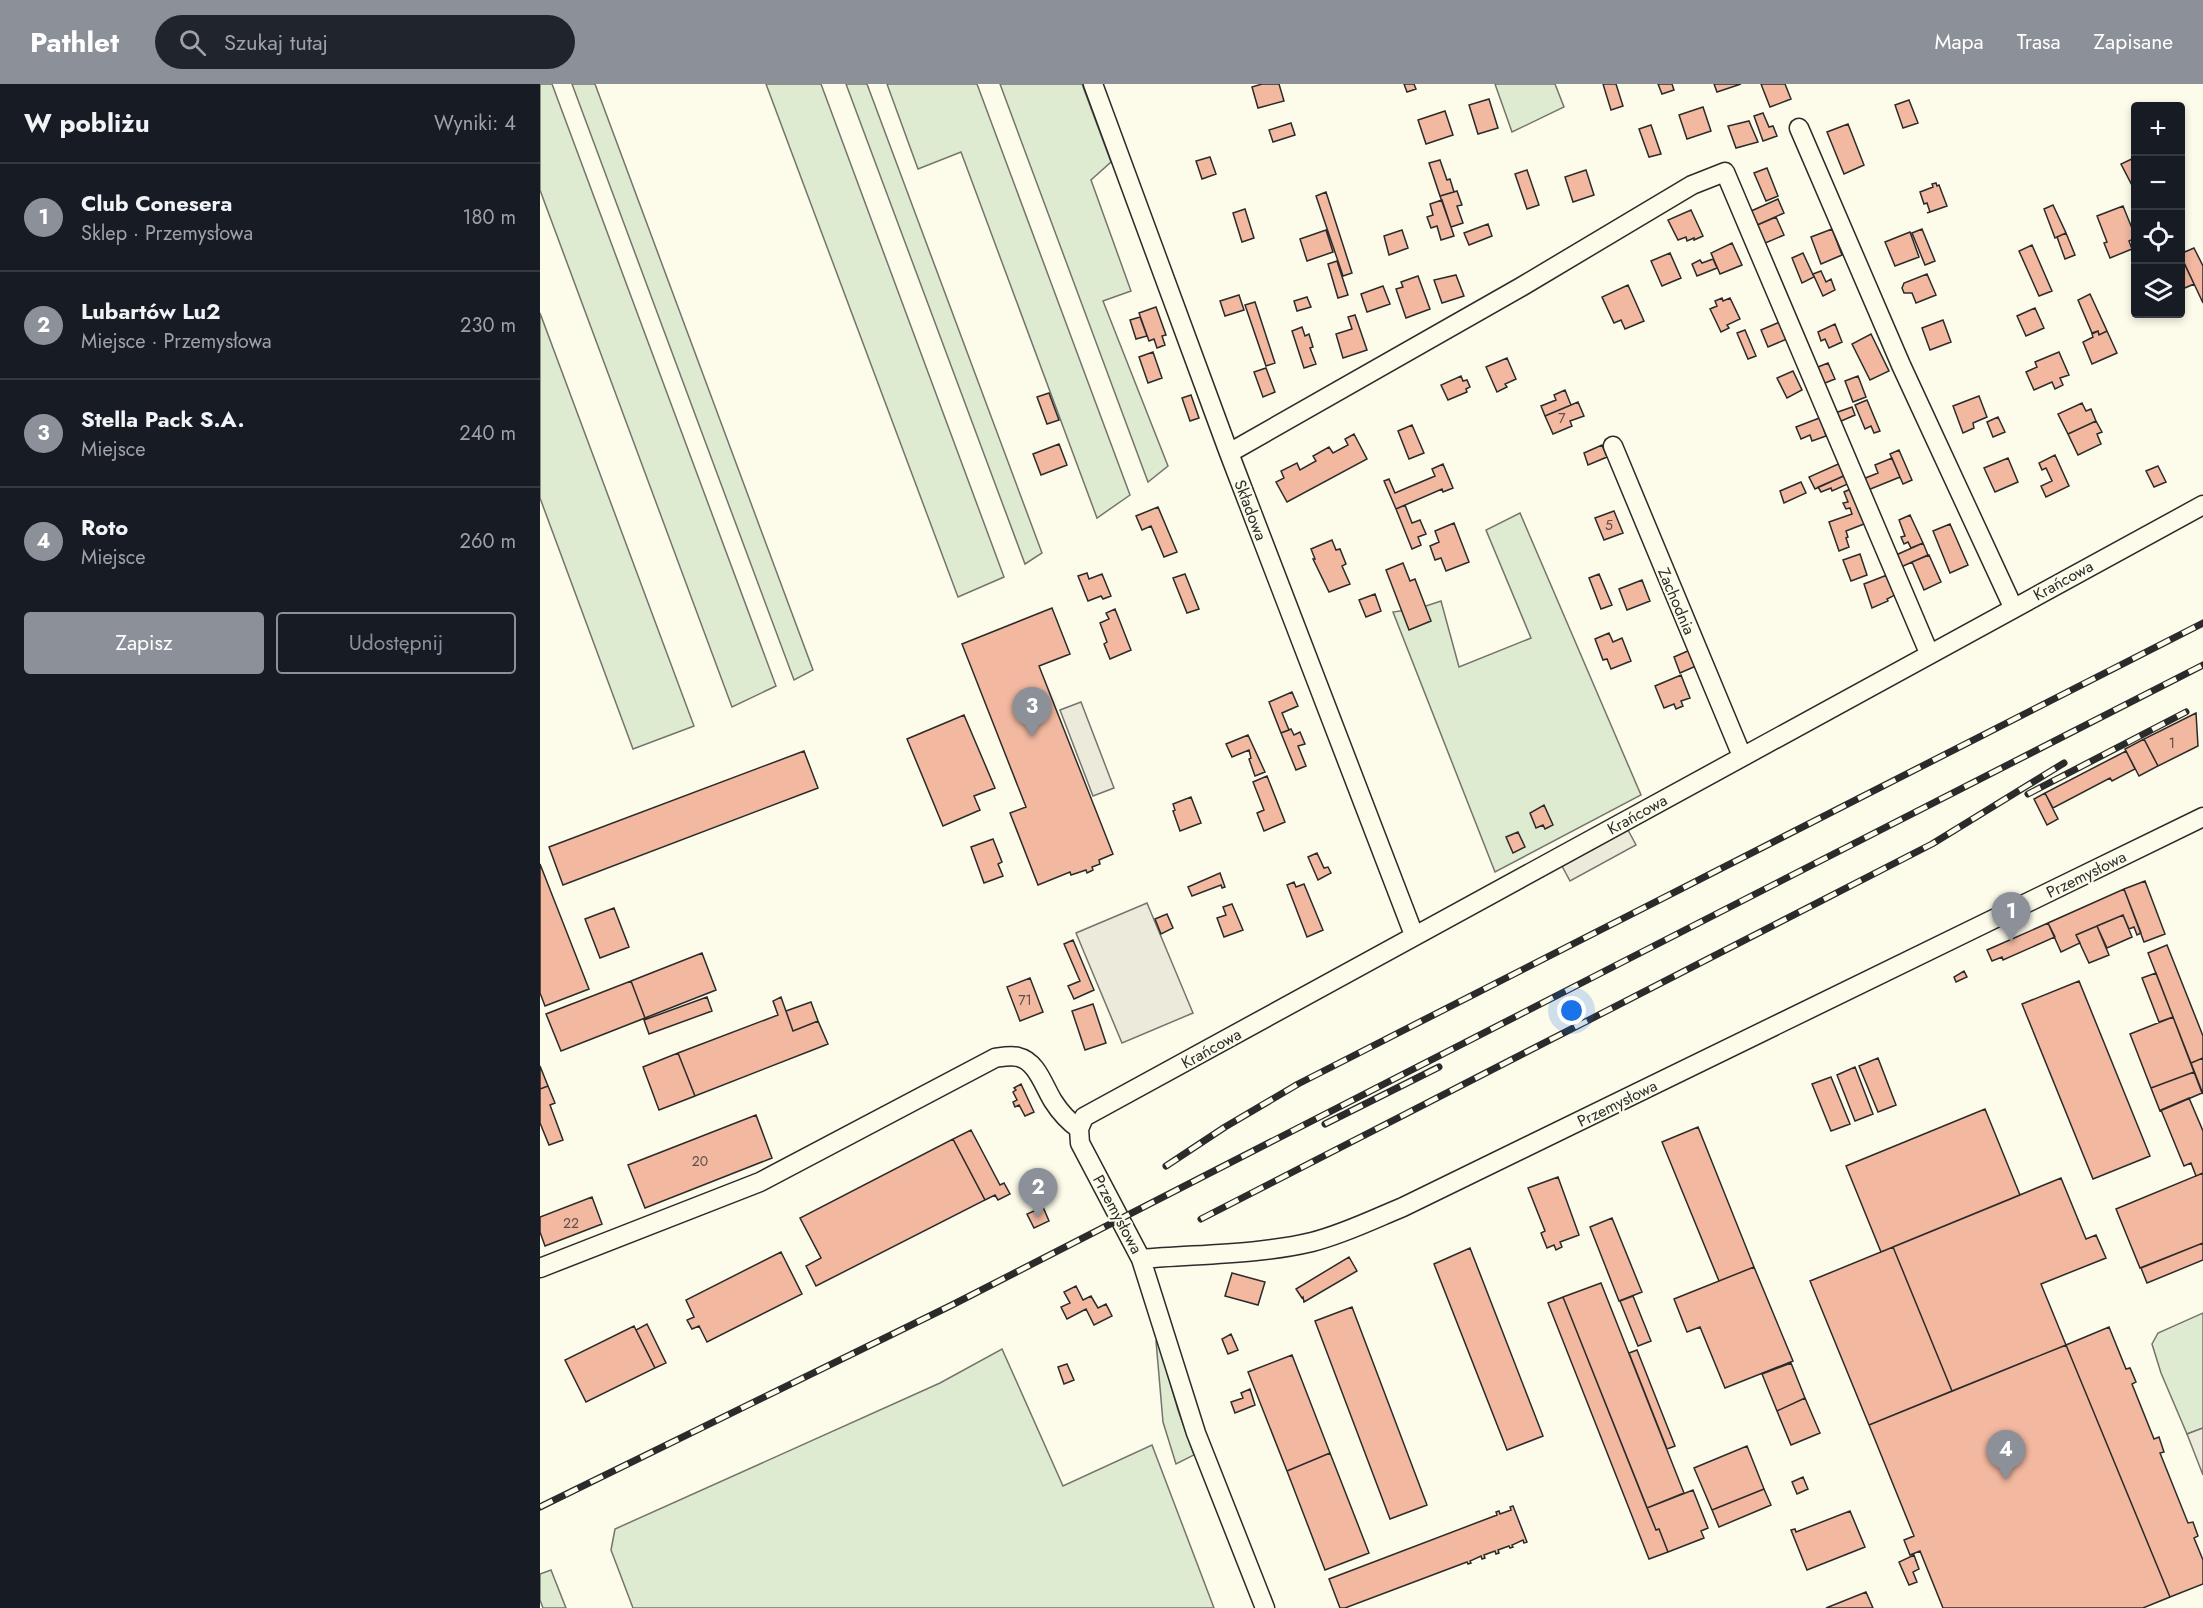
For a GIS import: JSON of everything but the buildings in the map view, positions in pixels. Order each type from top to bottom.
[{"type":"street","name":"Składowa","points":[[1093,84],[1229,453],[1414,935]]},
{"type":"street","points":[[1799,128],[1901,364],[2013,607]]},
{"type":"street","points":[[1229,453],[1521,287],[1692,185],[1725,172],[1929,653]]},
{"type":"street","name":"Zachodnia","points":[[1613,446],[1742,756]]},
{"type":"street","name":"Krańcowa","points":[[1078,1129],[1084,1117],[2203,505]]},
{"type":"street","name":"Przemysłowa","points":[[1078,1129],[1080,1143],[1142,1259],[1260,1250],[1313,1242],[1404,1207],[2203,817]]},
{"type":"street","points":[[540,1268],[760,1182],[994,1058],[1020,1057],[1029,1064],[1039,1074],[1052,1100],[1066,1119],[1078,1129]]},
{"type":"street","points":[[1142,1259],[1196,1432],[1265,1608]]},
{"type":"green space","points":[[540,84],[552,84],[776,686],[732,707],[540,190]]},
{"type":"green space","points":[[572,84],[595,84],[813,670],[794,680]]},
{"type":"green space","points":[[766,84],[821,84],[1004,577],[958,597]]},
{"type":"green space","points":[[846,84],[867,84],[1042,553],[1025,564]]},
{"type":"green space","points":[[887,84],[977,84],[1130,495],[1097,518],[961,152],[918,169]]},
{"type":"green space","points":[[1000,84],[1082,84],[1111,162],[1091,180],[1131,291],[1103,301],[1168,466],[1148,482]]},
{"type":"green space","points":[[1495,84],[1555,84],[1564,107],[1512,132]]},
{"type":"green space","points":[[540,313],[694,726],[633,749],[540,498]]},
{"type":"green space","points":[[1520,513],[1641,795],[1495,872],[1393,612],[1420,608],[1441,601],[1459,667],[1531,638],[1486,530]]},
{"type":"green space","points":[[2203,1313],[2203,1428],[2187,1434],[2161,1373],[2152,1344],[2158,1333]]},
{"type":"green space","points":[[1156,1341],[1158,1341],[1194,1455],[1176,1464],[1163,1422]]},
{"type":"green space","points":[[1002,1349],[1063,1486],[1152,1445],[1214,1608],[633,1608],[611,1550],[615,1529],[940,1383]]},
{"type":"green space","points":[[551,1570],[566,1608],[543,1608],[540,1600],[540,1574]]},
{"type":"shaded area","points":[[1081,702],[1114,788],[1093,796],[1060,710]]},
{"type":"shaded area","points":[[1628,830],[1636,845],[1570,881],[1562,866]]},
{"type":"shaded area","points":[[1147,903],[1193,1013],[1122,1043],[1076,933]]},
{"type":"shaded area","points":[[2203,1428],[2203,1475],[2187,1434]]},
{"type":"railway","points":[[1166,1166],[1225,1127],[1298,1084],[2203,623]]},
{"type":"railway","points":[[540,1507],[952,1305],[2203,665]]},
{"type":"railway","points":[[2028,794],[2186,712]]},
{"type":"railway","points":[[1201,1219],[1932,844],[2064,763]]},
{"type":"railway","points":[[1325,1124],[1439,1067]]},
{"type":"place","name":"Stella Pack S.A.","points":[[1032,737]]},
{"type":"place","name":"Club Conesera","points":[[2011,942]]},
{"type":"place","name":"Lubartów Lu2","points":[[1038,1218]]},
{"type":"place","name":"Roto","points":[[2006,1480]]}]
